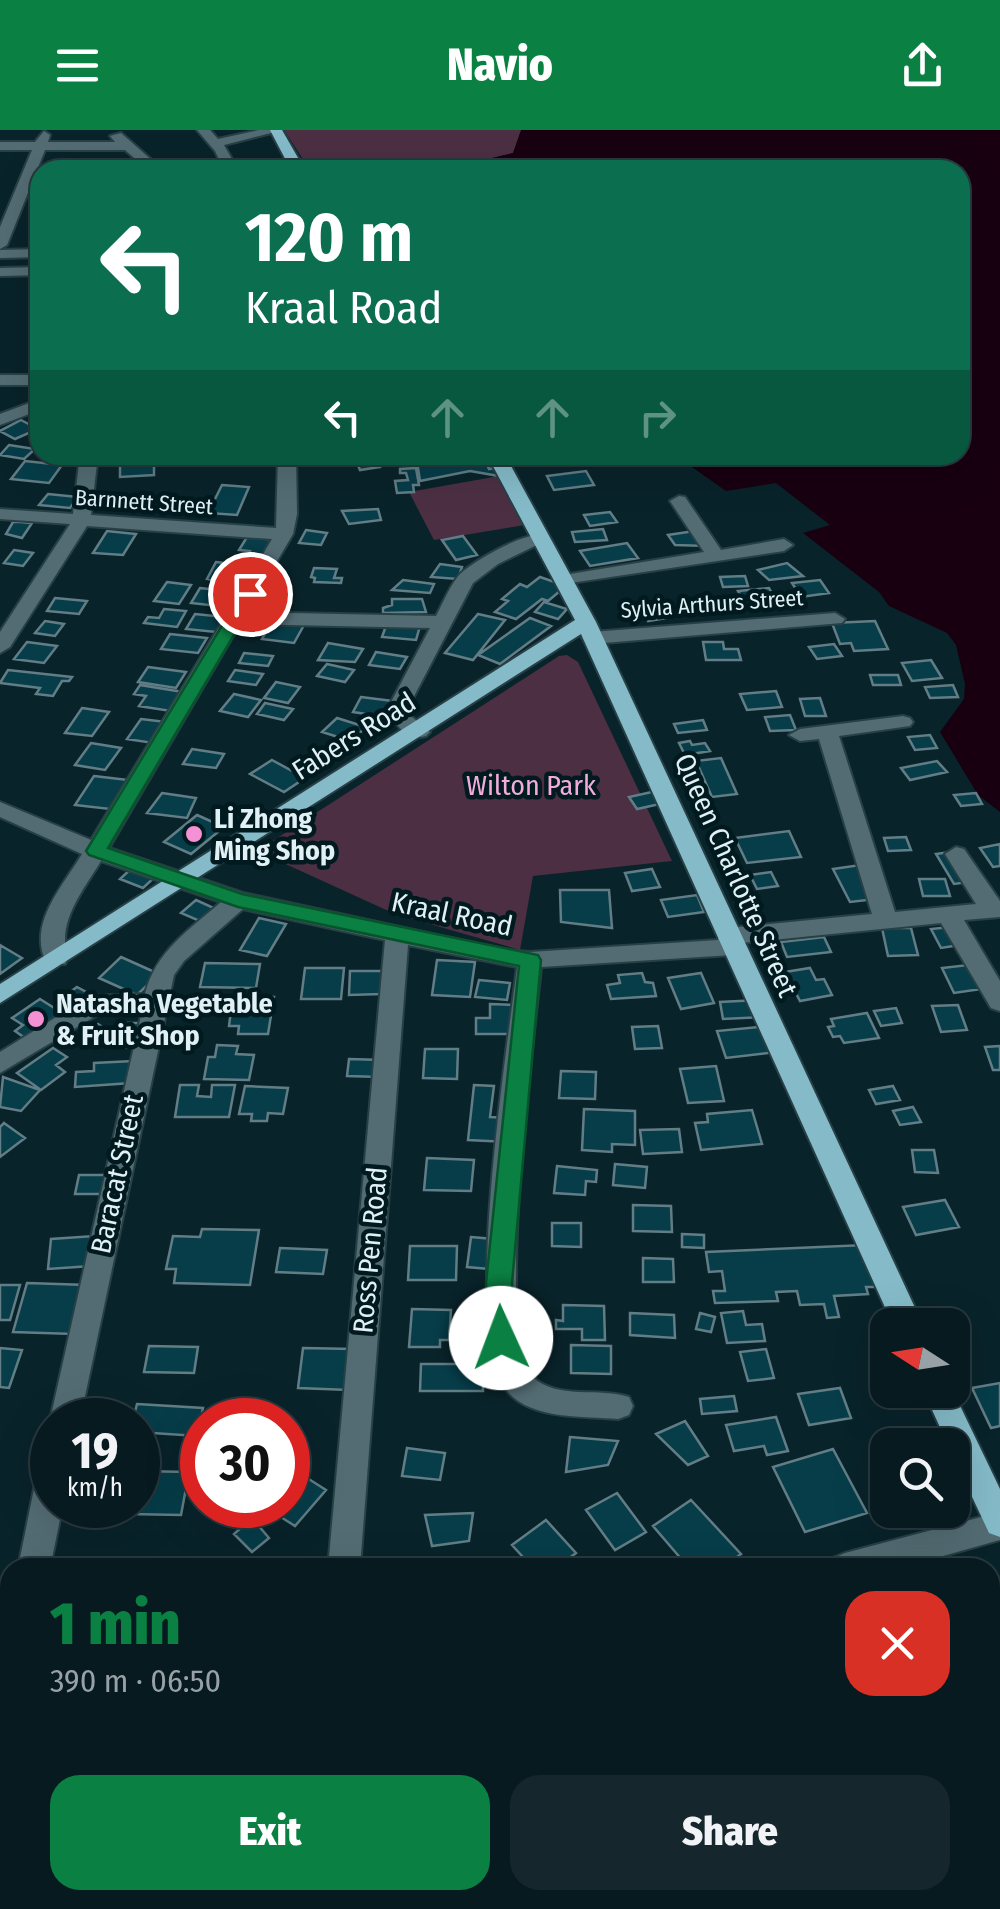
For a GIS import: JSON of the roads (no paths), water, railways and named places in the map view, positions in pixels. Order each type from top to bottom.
[{"type":"main road","points":[[276,130],[292,160]]},
{"type":"main road","name":"Queen Charlotte Street","points":[[501,465],[589,630],[900,1308]]},
{"type":"main road","name":"Fabers Road","points":[[0,995],[179,879],[589,630]]},
{"type":"main road","points":[[946,1408],[1000,1525]]},
{"type":"street","points":[[32,160],[46,130]]},
{"type":"street","points":[[108,130],[144,160]]},
{"type":"street","points":[[203,130],[225,160]]},
{"type":"street","points":[[215,143],[276,130]]},
{"type":"street","points":[[0,146],[128,146]]},
{"type":"street","points":[[0,245],[8,204],[30,164]]},
{"type":"street","points":[[0,254],[30,254]]},
{"type":"street","points":[[0,272],[30,272]]},
{"type":"street","points":[[0,380],[30,380]]},
{"type":"street","points":[[0,420],[30,408]]},
{"type":"street","points":[[0,647],[81,520],[89,465]]},
{"type":"street","points":[[56,958],[50,940],[52,928],[284,534],[288,514],[287,465]]},
{"type":"street","points":[[678,501],[715,555]]},
{"type":"street","name":"Barnnett Street","points":[[0,514],[284,534]]},
{"type":"street","points":[[419,732],[402,719],[400,704],[458,590],[476,570],[540,539]]},
{"type":"street","points":[[564,581],[784,545]]},
{"type":"street","points":[[236,618],[442,622]]},
{"type":"street","name":"Sylvia Arthurs Street","points":[[589,630],[835,619]]},
{"type":"street","points":[[800,735],[903,722]]},
{"type":"street","points":[[827,732],[885,919]]},
{"type":"street","name":"Kraal Road","points":[[0,809],[96,851],[238,900],[530,960],[996,909]]},
{"type":"street","points":[[956,854],[996,909]]},
{"type":"street","name":"Baracat Street","points":[[70,1398],[162,974],[174,955],[238,900]]},
{"type":"street","points":[[948,914],[1000,1002]]},
{"type":"street","name":"Ross Pen Road","points":[[345,1558],[397,934]]},
{"type":"street","points":[[530,960],[499,1283],[501,1338],[517,1383],[533,1394],[618,1406]]},
{"type":"street","points":[[0,1064],[98,1002],[154,1003]]},
{"type":"street","points":[[881,1558],[1000,1525]]},
{"type":"street","points":[[36,1558],[42,1528]]},
{"type":"place","name":"Li Zhong Ming Shop","points":[[194,834]]},
{"type":"place","name":"Natasha Vegetable & Fruit Shop","points":[[36,1019]]},
{"type":"park label","name":"Wilton Park","points":[[531,785]]}]
